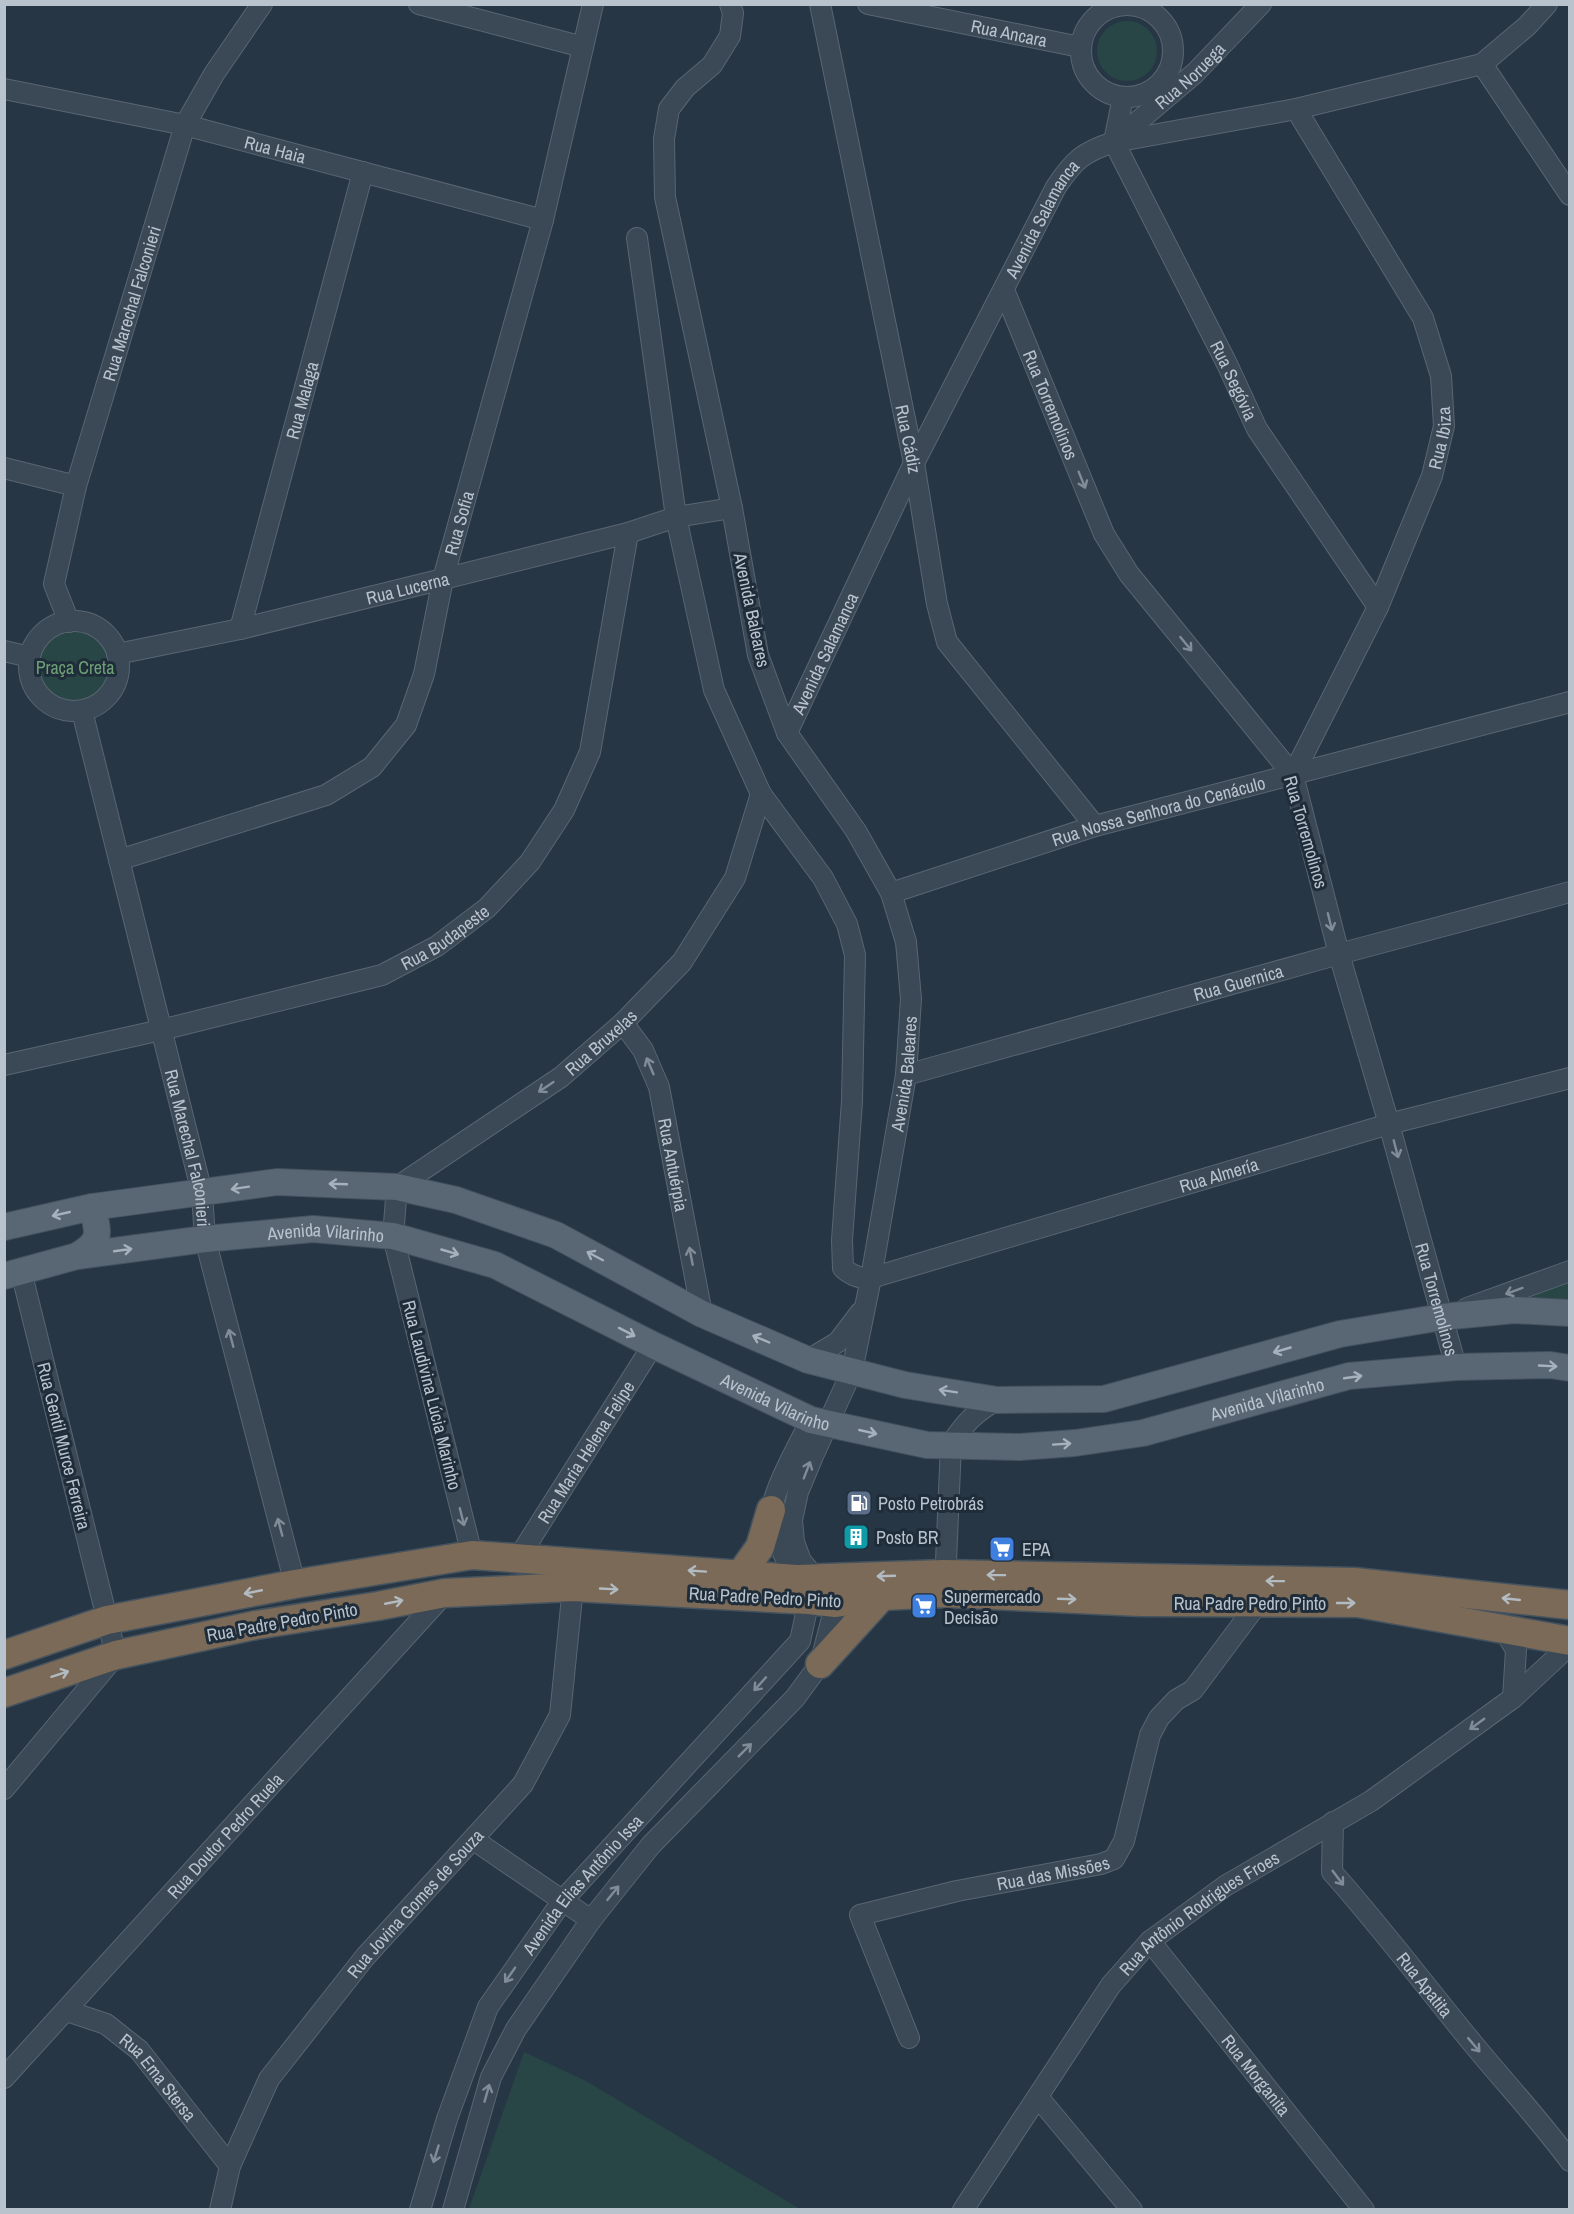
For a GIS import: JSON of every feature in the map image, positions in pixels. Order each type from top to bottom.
[{"type":"highway","points":[[741,1574],[760,1547],[771,1510]]},
{"type":"highway","name":"Rua Padre Pedro Pinto","points":[[4,1655],[106,1620],[295,1584],[472,1555],[741,1574],[814,1590],[882,1596],[945,1584],[1141,1602],[1358,1603],[1569,1643]]},
{"type":"highway","name":"Rua Padre Pedro Pinto","points":[[4,1693],[116,1655],[256,1625],[445,1593],[573,1587],[814,1590],[945,1584],[1354,1582],[1569,1605]]},
{"type":"highway","points":[[820,1664],[882,1596]]},
{"type":"main road","points":[[4,1227],[92,1207],[277,1182],[397,1187],[456,1200],[556,1235],[702,1314],[808,1360],[905,1385],[997,1400],[1104,1400],[1340,1334],[1442,1317],[1514,1310],[1569,1313]]},
{"type":"main road","points":[[77,1256],[91,1247],[97,1239],[97,1226],[92,1207]]},
{"type":"main road","name":"Avenida Vilarinho","points":[[13,1273],[77,1256],[205,1239],[313,1229],[393,1236],[495,1265],[653,1345],[819,1421],[927,1445],[1020,1448],[1143,1433],[1349,1376],[1456,1367],[1550,1365],[1569,1368]]},
{"type":"street","name":"Rua Marechal Falconieri","points":[[69,622],[54,584],[76,486],[185,125],[214,74],[262,4]]},
{"type":"street","points":[[419,4],[583,47]]},
{"type":"street","name":"Rua Sofia","points":[[118,860],[326,795],[372,767],[406,725],[424,674],[443,579],[543,220],[593,4]]},
{"type":"street","name":"Avenida Baleares","points":[[730,4],[733,13],[729,36],[712,65],[685,88],[669,109],[664,139],[665,196],[732,508],[758,655],[787,733],[856,831],[891,893],[906,942],[910,999],[906,1075],[871,1278],[863,1308],[852,1371],[778,1489],[771,1510]]},
{"type":"street","name":"Rua Cádiz","points":[[820,4],[914,463],[937,604],[947,642],[1095,826]]},
{"type":"street","name":"Rua Ancara","points":[[868,4],[1080,47]]},
{"type":"street","name":"Rua Noruega","points":[[1114,142],[1195,73],[1261,4]]},
{"type":"street","name":"Avenida Salamanca","points":[[787,733],[914,463],[1056,187],[1069,168],[1091,149],[1114,142],[1296,109],[1482,64],[1527,26],[1547,4]]},
{"type":"street","points":[[1121,5],[1137,5],[1152,12],[1167,29],[1173,52],[1170,67],[1152,90],[1124,97],[1109,94],[1092,81],[1082,62],[1080,47],[1084,32],[1106,9],[1121,5]]},
{"type":"street","points":[[1482,64],[1569,195]]},
{"type":"street","points":[[1170,67],[1195,73]]},
{"type":"street","name":"Rua Haia","points":[[4,89],[185,125],[543,220]]},
{"type":"street","points":[[1114,142],[1124,97]]},
{"type":"street","name":"Rua Ibiza","points":[[1293,775],[1378,607],[1432,476],[1444,426],[1441,376],[1423,318],[1296,109]]},
{"type":"street","name":"Rua Segóvia","points":[[1114,142],[1227,364],[1257,429],[1378,607]]},
{"type":"street","name":"Rua Malaga","points":[[240,629],[363,172]]},
{"type":"street","points":[[637,238],[676,517],[714,690],[761,794],[823,878],[847,924],[855,955],[852,1101],[842,1240],[843,1268],[858,1278],[871,1278]]},
{"type":"street","name":"Rua Torremolinos","points":[[1004,290],[1104,534],[1129,574],[1293,775],[1339,954],[1456,1367]]},
{"type":"street","points":[[4,468],[76,486]]},
{"type":"street","name":"Rua Lucerna","points":[[117,654],[240,629],[628,533],[676,517],[732,508]]},
{"type":"street","name":"Rua Budapeste","points":[[4,1065],[161,1030],[382,975],[437,946],[487,908],[530,862],[564,810],[590,752],[628,533]]},
{"type":"street","points":[[69,622],[87,623],[109,638],[117,654],[119,669],[116,684],[108,697],[96,706],[82,711],[67,711],[53,706],[42,698],[33,686],[30,657],[35,644],[44,633],[56,626],[69,622]]},
{"type":"street","points":[[4,651],[30,657]]},
{"type":"street","name":"Rua Nossa Senhora do Cenáculo","points":[[891,893],[1095,826],[1569,702]]},
{"type":"street","name":"Rua Marechal Falconieri","points":[[82,711],[202,1193],[205,1239],[295,1584]]},
{"type":"street","name":"Rua Bruxelas","points":[[397,1187],[561,1077],[623,1023],[682,962],[735,878],[761,794]]},
{"type":"street","name":"Rua Guernica","points":[[906,1075],[1569,892]]},
{"type":"street","name":"Rua Antuérpia","points":[[623,1023],[643,1050],[659,1087],[702,1314]]},
{"type":"street","name":"Rua Almería","points":[[871,1278],[1389,1124],[1569,1078]]},
{"type":"street","points":[[393,1236],[397,1187]]},
{"type":"street","name":"Rua Laudivina Lúcia Marinho","points":[[393,1236],[472,1555]]},
{"type":"street","points":[[1442,1317],[1569,1271]]},
{"type":"street","name":"Rua Gentil Murce Ferreira","points":[[13,1273],[116,1655]]},
{"type":"street","name":"Avenida Baleares","points":[[808,1360],[838,1342],[863,1308]]},
{"type":"street","name":"Rua Maria Helena Felipe","points":[[518,1560],[653,1345]]},
{"type":"street","points":[[945,1584],[951,1444],[963,1426],[980,1409],[997,1400]]},
{"type":"street","name":"Avenida Baleares","points":[[814,1590],[794,1542],[792,1520],[819,1421]]},
{"type":"street","points":[[771,1510],[782,1552],[814,1590]]},
{"type":"street","name":"Rua Jovina Gomes de Souza","points":[[220,2210],[230,2166],[269,2079],[364,1957],[474,1840],[523,1784],[560,1715],[573,1587]]},
{"type":"street","name":"Avenida Elias Antônio Issa","points":[[453,2210],[491,2077],[516,2030],[591,1920],[651,1845],[795,1698],[820,1664],[814,1590]]},
{"type":"street","name":"Avenida Elias Antônio Issa","points":[[420,2210],[447,2119],[488,2007],[563,1900],[800,1641],[814,1590]]},
{"type":"street","name":"Rua Doutor Pedro Ruela","points":[[4,2078],[445,1593]]},
{"type":"street","name":"Rua das Missões","points":[[909,2038],[860,1915],[957,1891],[1101,1864],[1114,1859],[1124,1841],[1150,1735],[1159,1718],[1176,1700],[1193,1690],[1258,1603]]},
{"type":"street","points":[[1504,1630],[1516,1650],[1513,1698]]},
{"type":"street","name":"Rua Antônio Rodrigues Froes","points":[[963,2210],[1111,1985],[1150,1941],[1225,1886],[1371,1801],[1513,1698],[1569,1643]]},
{"type":"street","points":[[4,1789],[116,1655]]},
{"type":"street","name":"Rua Apatita","points":[[1333,1822],[1332,1872],[1365,1909],[1474,2045],[1561,2141],[1569,2161]]},
{"type":"street","points":[[474,1840],[591,1920]]},
{"type":"street","name":"Rua Morganita","points":[[1150,1941],[1364,2210]]},
{"type":"street","name":"Rua Ema Stersa","points":[[67,2011],[106,2024],[139,2050],[230,2166]]},
{"type":"street","points":[[1038,2097],[1132,2210]]},
{"type":"green space","points":[[1127,21],[1148,30],[1157,51],[1148,72],[1127,81],[1106,72],[1097,51],[1106,30]]},
{"type":"green space","name":"Praça Creta","points":[[72,626],[99,636],[101,631],[112,647],[115,658],[113,678],[105,693],[81,707],[65,706],[52,700],[41,689],[35,675],[34,660],[41,645],[55,633]]},
{"type":"green space","points":[[1569,1275],[1569,1308],[1467,1311]]},
{"type":"green space","points":[[524,2052],[586,2081],[800,2209],[469,2209]]},
{"type":"place","name":"Posto Petrobrás","points":[[859,1503]]},
{"type":"place","name":"Posto BR","points":[[856,1537]]},
{"type":"place","name":"EPA","points":[[1002,1549]]},
{"type":"place","name":"Supermercado Decisão","points":[[924,1606]]}]
